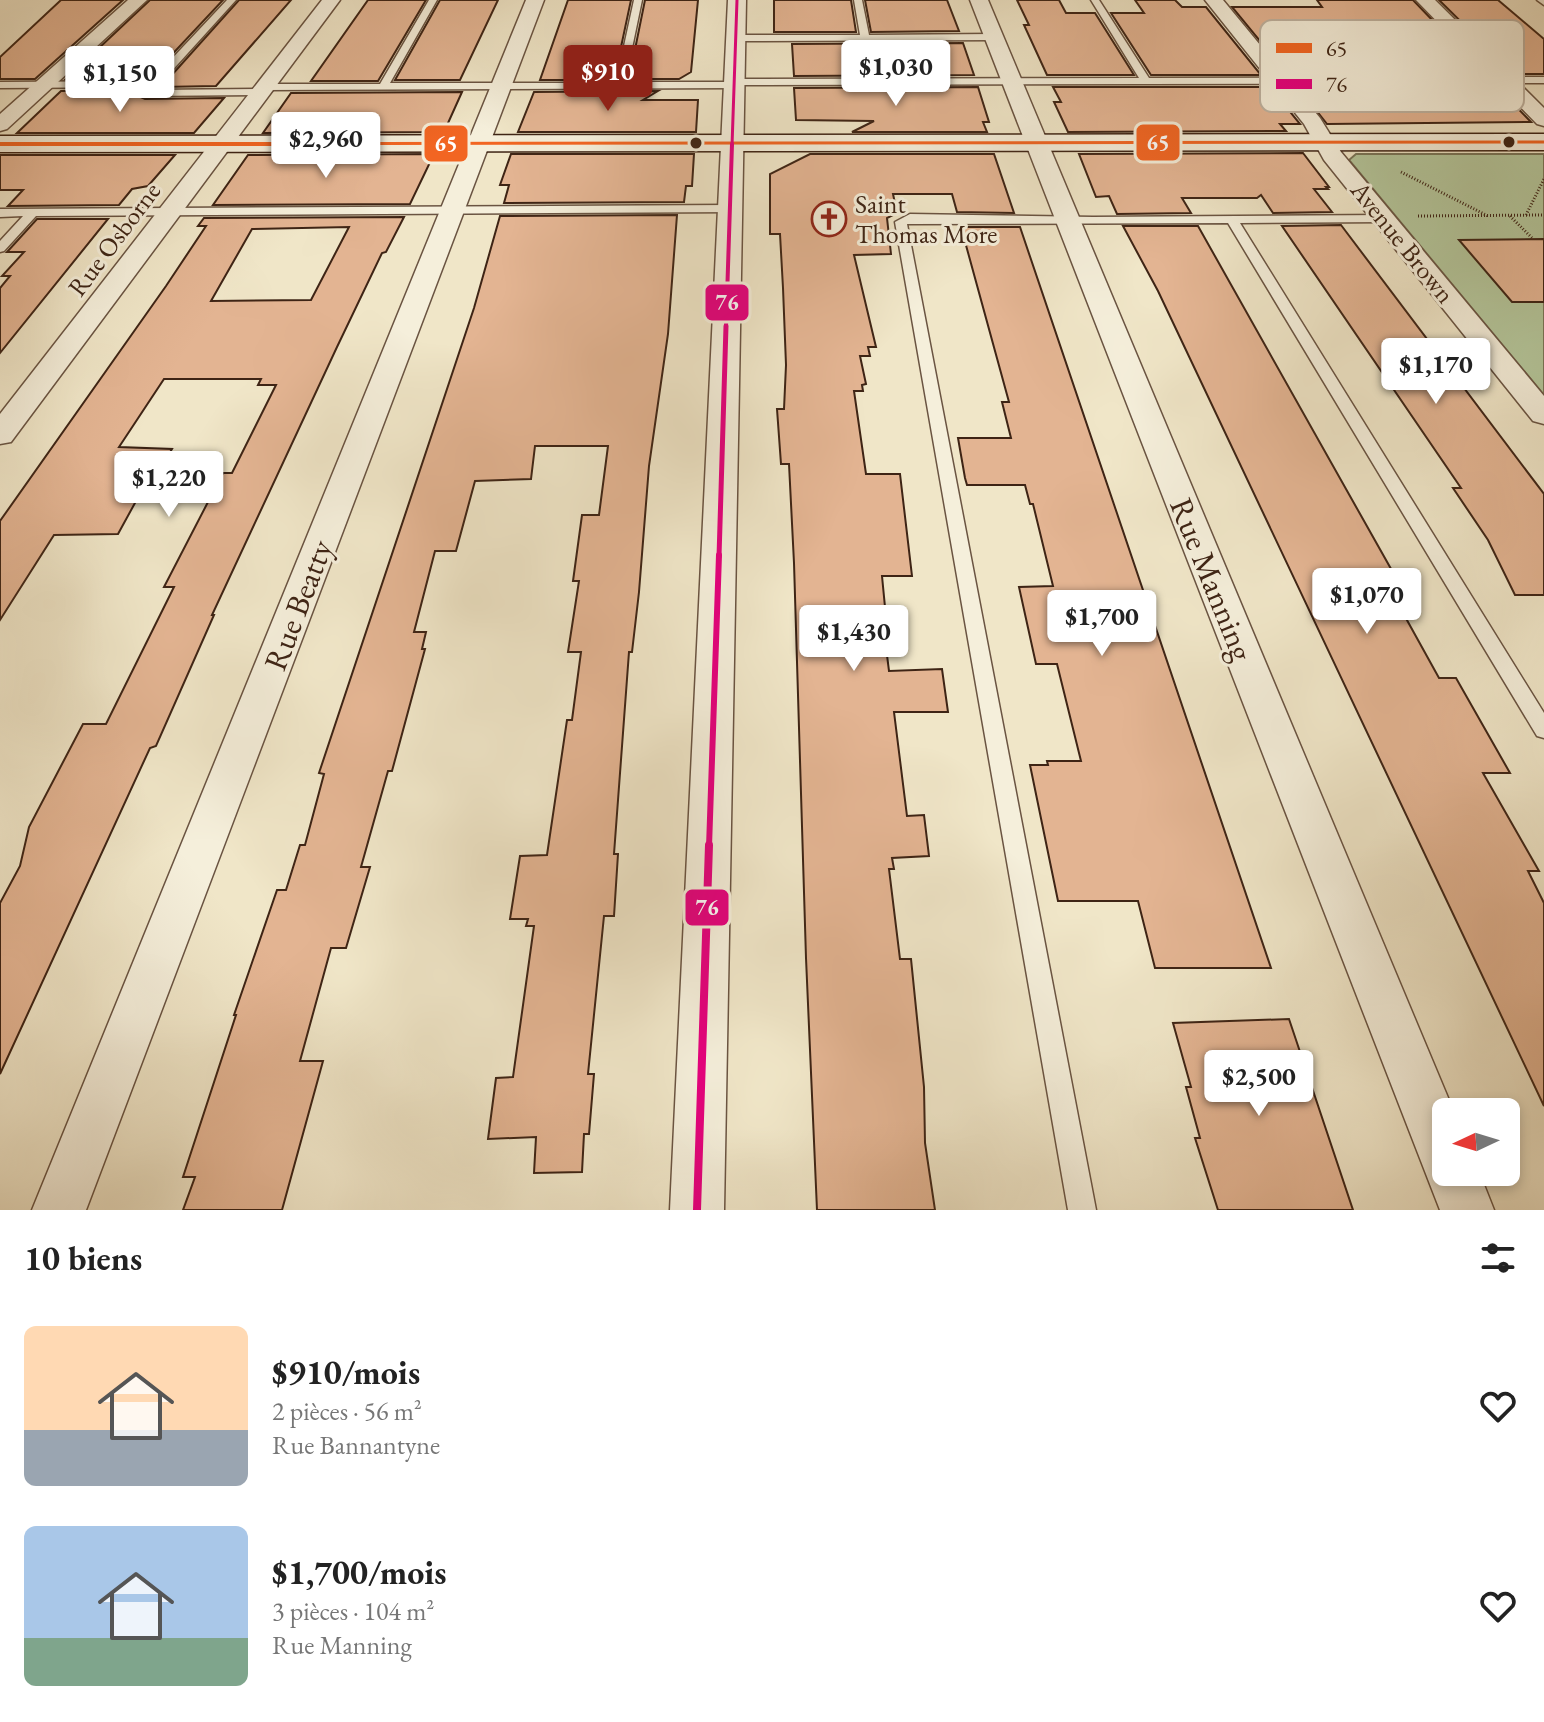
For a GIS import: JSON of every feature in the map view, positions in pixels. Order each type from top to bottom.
[{"type":"street","points":[[0,125],[138,0]]},
{"type":"street","name":"Rue Osborne","points":[[0,435],[331,0]]},
{"type":"street","name":"Rue Beatty","points":[[59,1210],[535,0]]},
{"type":"street","points":[[697,1210],[737,0]]},
{"type":"street","name":"Rue Manning","points":[[979,0],[1432,1122]]},
{"type":"street","name":"Avenue Brown","points":[[1214,0],[1260,56]]},
{"type":"street","points":[[1425,0],[1444,20]]},
{"type":"street","points":[[1524,101],[1544,120]]},
{"type":"street","name":"Avenue Brown","points":[[1303,112],[1332,155],[1544,415]]},
{"type":"street","points":[[0,144],[1544,142]]},
{"type":"street","points":[[1458,1186],[1467,1210]]},
{"type":"lane","points":[[232,0],[145,93],[384,86],[1260,80]]},
{"type":"lane","points":[[384,86],[433,0]]},
{"type":"lane","points":[[620,85],[638,0]]},
{"type":"lane","points":[[858,0],[865,37]]},
{"type":"lane","points":[[1095,0],[1145,80]]},
{"type":"lane","points":[[736,38],[994,37]]},
{"type":"lane","points":[[1524,80],[1544,80]]},
{"type":"lane","points":[[0,85],[154,84]]},
{"type":"lane","points":[[0,213],[730,209]]},
{"type":"lane","points":[[0,248],[33,213]]},
{"type":"lane","points":[[1082,1210],[901,222],[910,218],[1385,218]]},
{"type":"lane","points":[[1232,220],[1544,730]]},
{"type":"path","points":[[1393,168],[1488,216]]},
{"type":"path","points":[[1526,215],[1544,179]]},
{"type":"path","points":[[1416,216],[1544,215]]},
{"type":"path","points":[[1509,216],[1533,239]]},
{"type":"green space","points":[[1356,154],[1544,154],[1544,395],[1349,160]]},
{"type":"building","points":[[61,0],[123,0],[35,79],[0,79],[0,57]]},
{"type":"building","points":[[150,0],[223,0],[150,78],[66,79]]},
{"type":"building","points":[[239,0],[291,0],[216,86],[161,87]]},
{"type":"building","points":[[368,0],[426,0],[378,81],[311,81]]},
{"type":"building","points":[[440,0],[498,0],[460,80],[395,80]]},
{"type":"building","points":[[568,0],[631,0],[614,80],[540,80]]},
{"type":"building","points":[[645,0],[698,0],[691,72],[679,79],[629,79]]},
{"type":"building","points":[[774,0],[851,0],[856,32],[774,32]]},
{"type":"building","points":[[865,0],[947,0],[959,31],[871,32]]},
{"type":"building","points":[[1017,0],[1059,0],[1066,13],[1095,13],[1134,75],[1047,75],[1024,25],[1029,25]]},
{"type":"building","points":[[1135,0],[1175,0],[1182,7],[1206,7],[1260,75],[1151,75],[1111,13],[1144,13]]},
{"type":"building","points":[[1317,0],[1413,0],[1432,20],[1260,20],[1260,41],[1232,7],[1322,7]]},
{"type":"building","points":[[1439,0],[1498,0],[1522,20],[1459,20]]},
{"type":"building","points":[[1524,22],[1544,39],[1544,74],[1524,74]]},
{"type":"building","points":[[963,43],[974,75],[794,76],[792,44]]},
{"type":"building","points":[[978,87],[989,122],[983,122],[987,132],[852,132],[874,121],[796,120],[794,88]]},
{"type":"building","points":[[1053,87],[1260,87],[1260,112],[1290,112],[1300,124],[1280,124],[1286,131],[1068,132],[1054,102],[1061,102]]},
{"type":"building","points":[[139,90],[138,96],[145,99],[224,98],[194,133],[17,133],[61,91]]},
{"type":"building","points":[[658,91],[643,100],[698,100],[696,132],[518,132],[534,92]]},
{"type":"building","points":[[462,92],[444,132],[263,133],[291,93]]},
{"type":"building","points":[[1318,112],[1521,112],[1531,122],[1327,124]]},
{"type":"building","points":[[1303,153],[1329,187],[1314,189],[1332,212],[1273,213],[1261,195],[1257,198],[1182,198],[1191,213],[1117,214],[1109,196],[1096,197],[1079,154]]},
{"type":"building","points":[[434,154],[410,204],[213,205],[248,155]]},
{"type":"building","points":[[511,154],[694,154],[692,186],[686,186],[684,202],[504,203],[509,185],[500,185]]},
{"type":"building","points":[[810,154],[994,154],[1014,213],[957,212],[952,194],[893,194],[897,213],[887,218],[891,254],[854,255],[876,347],[868,347],[870,356],[860,356],[866,384],[862,385],[863,391],[854,391],[866,474],[900,474],[912,576],[882,576],[885,607],[881,608],[889,671],[942,669],[948,712],[894,712],[907,816],[924,815],[929,856],[892,858],[894,869],[889,869],[900,959],[911,959],[924,1087],[925,1143],[935,1210],[817,1210],[794,563],[789,464],[781,464],[777,409],[784,409],[783,288],[780,234],[770,234],[770,174]]},
{"type":"building","points":[[0,155],[175,155],[148,186],[132,189],[119,205],[8,206],[23,190],[0,190]]},
{"type":"building","points":[[677,215],[668,334],[649,466],[632,652],[629,652],[614,854],[618,854],[614,916],[604,916],[588,1074],[594,1074],[589,1134],[584,1134],[582,1172],[534,1173],[536,1137],[488,1139],[496,1078],[513,1077],[534,926],[526,926],[528,919],[510,919],[520,856],[547,855],[567,720],[572,720],[581,652],[568,652],[579,581],[573,581],[582,515],[599,515],[608,446],[535,446],[531,479],[475,481],[456,551],[435,551],[414,632],[426,632],[422,649],[425,649],[392,771],[388,771],[361,867],[370,867],[346,948],[331,948],[300,1061],[323,1061],[282,1210],[183,1210],[195,1177],[183,1177],[234,1015],[277,890],[286,890],[300,845],[305,845],[324,774],[319,773],[474,308],[500,216]]},
{"type":"building","points":[[404,217],[386,252],[382,253],[337,347],[212,615],[156,746],[150,748],[0,1074],[0,903],[20,866],[29,827],[83,724],[106,724],[174,587],[164,587],[223,473],[232,473],[276,385],[258,385],[261,379],[164,379],[119,447],[172,449],[153,481],[147,481],[118,534],[54,535],[0,620],[0,521],[166,286],[206,226],[198,226],[204,218]],"holes":[[[349,227],[311,300],[211,301],[252,229]]]},
{"type":"building","points":[[37,219],[108,219],[0,353],[0,288],[10,276],[2,276],[24,252],[7,252]]},
{"type":"building","points":[[1341,225],[1544,494],[1544,595],[1515,595],[1488,540],[1453,488],[1461,488],[1282,226]]},
{"type":"building","points":[[1123,226],[1198,226],[1404,592],[1392,593],[1439,678],[1456,678],[1510,773],[1483,773],[1539,871],[1528,871],[1544,903],[1544,1106],[1158,291]]},
{"type":"building","points":[[961,227],[1020,227],[1271,968],[1155,968],[1138,901],[1058,901],[1030,765],[1048,765],[1047,761],[1081,761],[1057,664],[1036,664],[1019,587],[1053,586],[1033,504],[1030,504],[1025,485],[967,485],[965,478],[958,438],[1011,438],[1002,402],[1009,402]]},
{"type":"building","points":[[1544,239],[1544,302],[1512,302],[1459,240]]},
{"type":"building","points":[[1289,1019],[1353,1210],[1218,1210],[1195,1138],[1200,1138],[1186,1087],[1191,1087],[1173,1023]]},
{"type":"transit line","name":"76","points":[[697,1210],[737,0]]},
{"type":"transit line","name":"65","points":[[0,144],[1544,142]]},
{"type":"place","name":"Saint Thomas More","points":[[829,219]]}]
